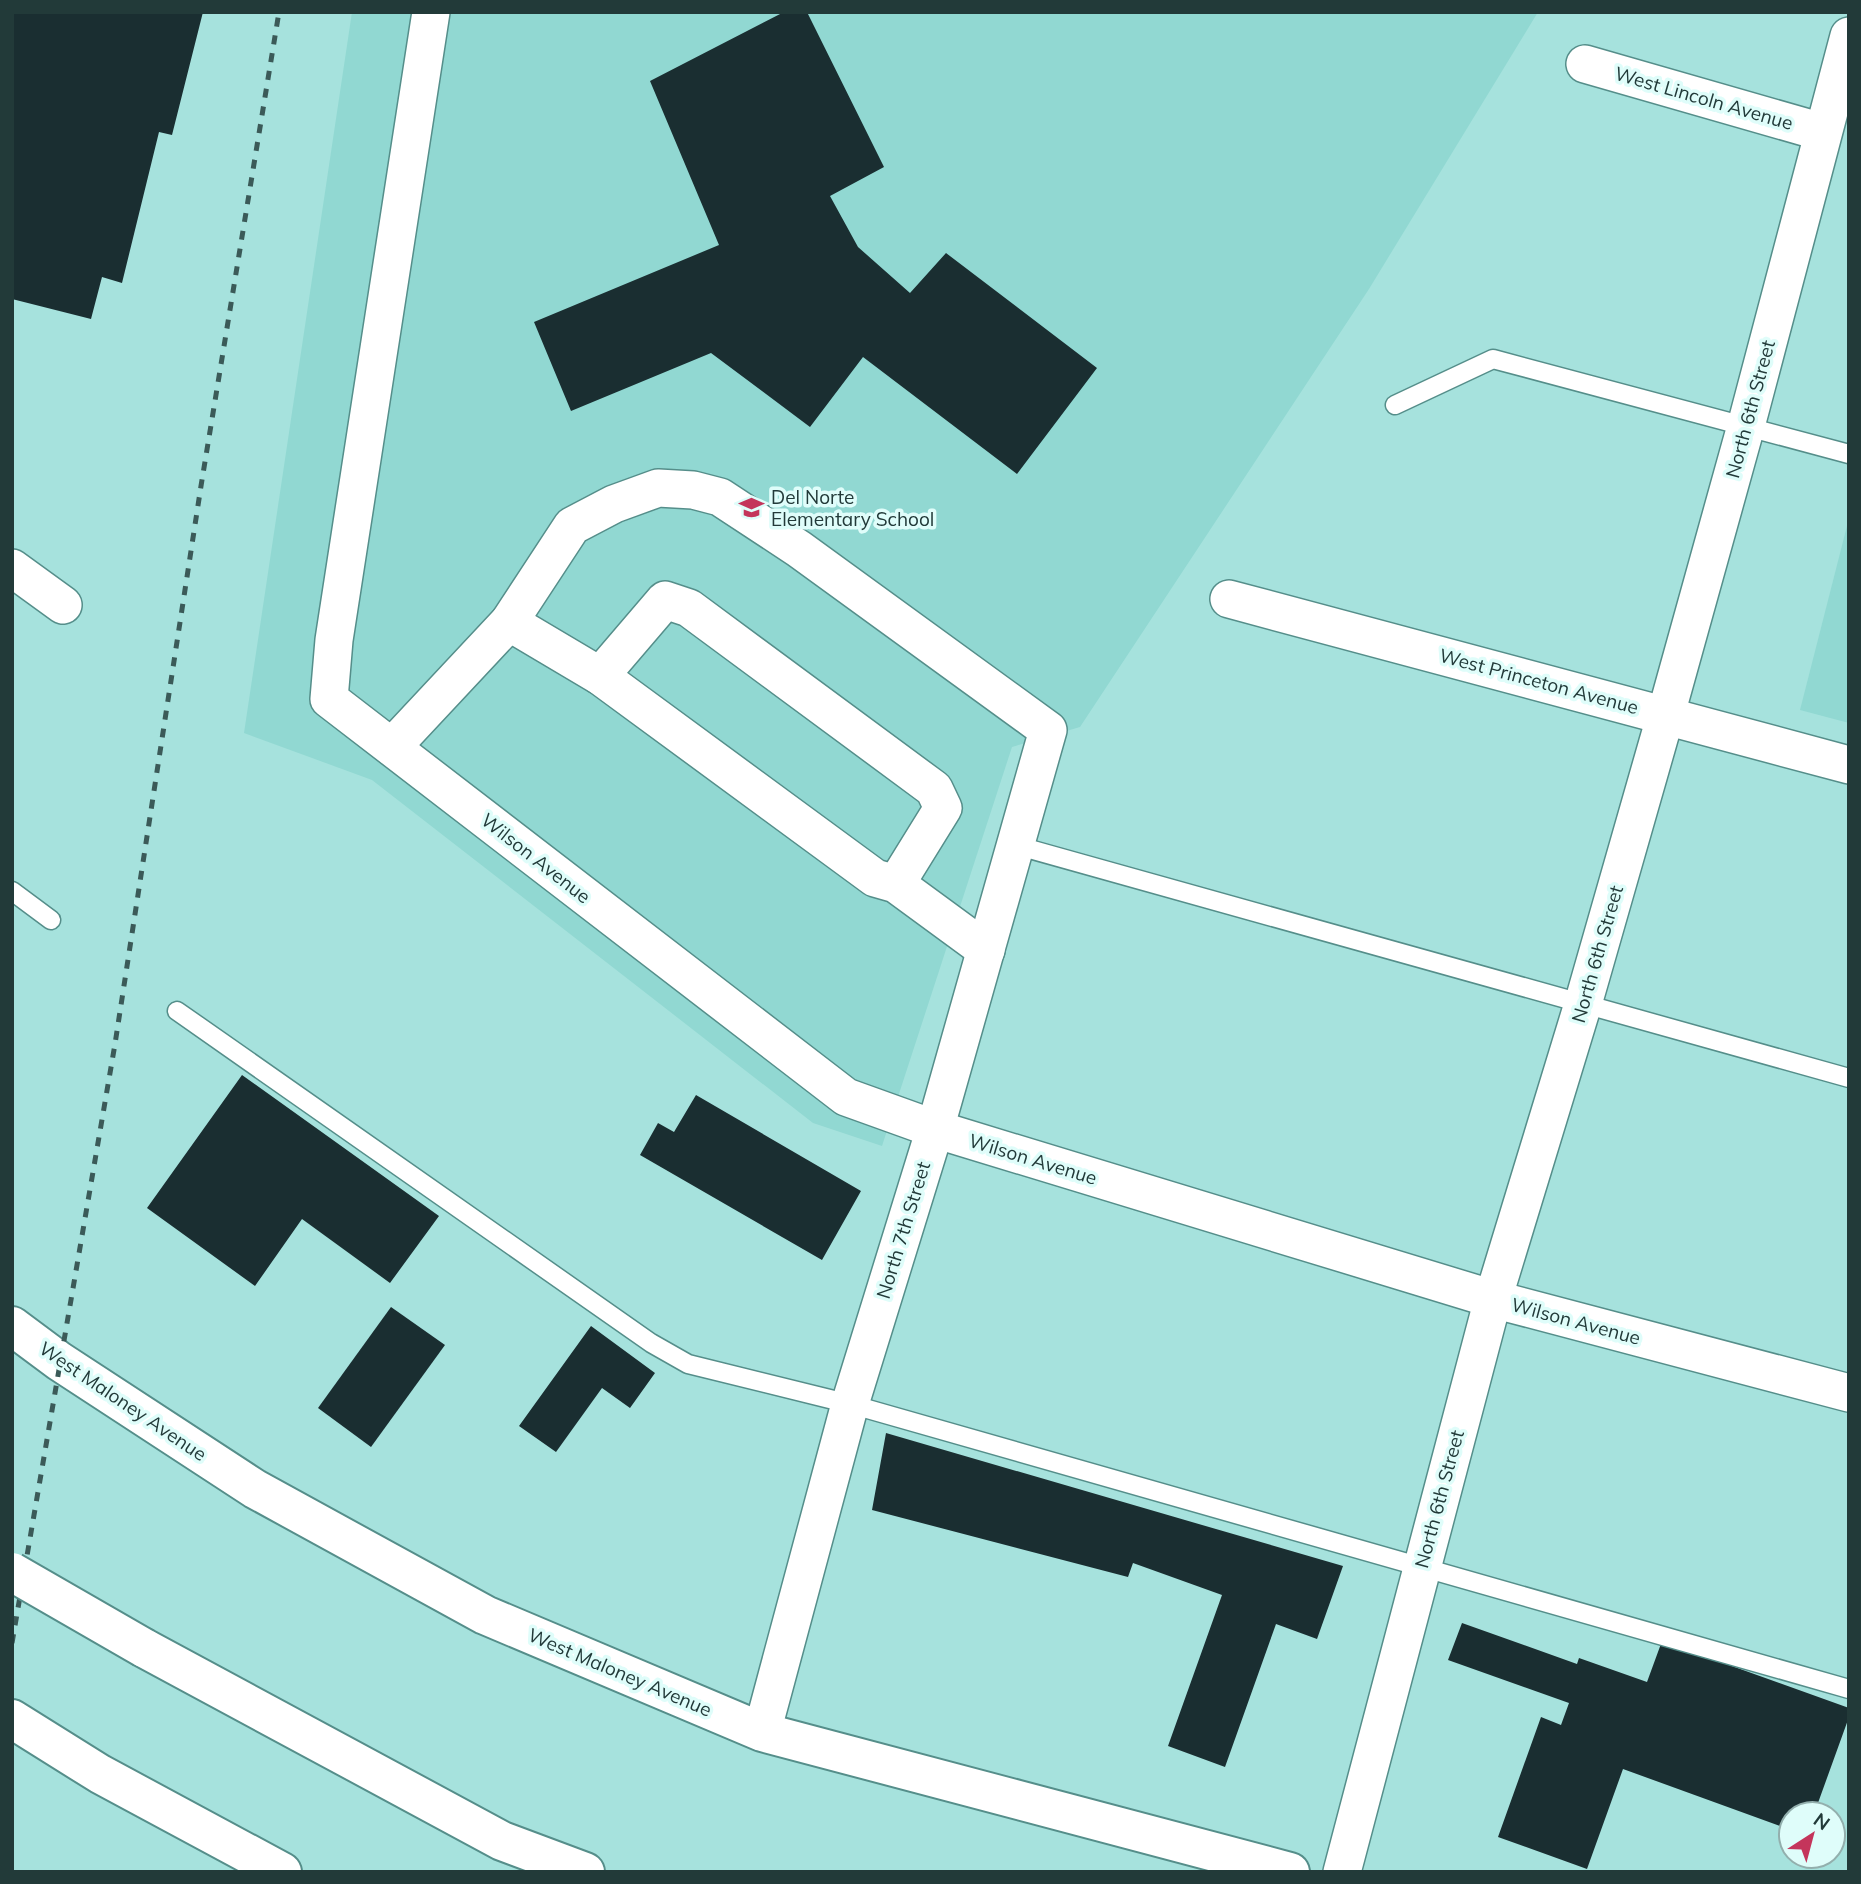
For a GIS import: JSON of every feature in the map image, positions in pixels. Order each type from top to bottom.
[{"type":"main road","name":"West Maloney Avenue","points":[[12,1326],[255,1489],[485,1615],[762,1732],[1290,1872]]},
{"type":"main road","points":[[12,1572],[144,1648],[502,1841],[585,1872]]},
{"type":"main road","points":[[12,1719],[100,1774],[282,1872]]},
{"type":"street","name":"Wilson Avenue","points":[[430,12],[334,640],[329,698],[846,1097],[935,1129],[1493,1299],[1849,1393]]},
{"type":"street","name":"North 6th Street","points":[[1342,1872],[1493,1299],[1583,1004],[1666,714],[1746,426],[1849,36]]},
{"type":"street","name":"West Lincoln Avenue","points":[[1585,64],[1822,132]]},
{"type":"street","name":"North 7th Street","points":[[509,622],[572,526],[614,504],[658,488],[693,490],[720,497],[799,549],[1048,730],[935,1129],[850,1404],[762,1732]]},
{"type":"street","points":[[12,568],[63,605]]},
{"type":"street","name":"West Princeton Avenue","points":[[1229,599],[1849,765]]},
{"type":"street","points":[[600,676],[665,600],[689,608],[934,789],[943,808],[897,884]]},
{"type":"street","points":[[392,747],[509,622],[600,676],[875,878],[897,884],[986,950]]},
{"type":"lane","points":[[1395,405],[1493,359],[1849,454]]},
{"type":"lane","points":[[1016,845],[1849,1078]]},
{"type":"lane","points":[[12,891],[51,920]]},
{"type":"lane","points":[[177,1012],[651,1343],[688,1364],[850,1404],[1849,1689]]},
{"type":"shaded area","name":"Del Norte Elementary School","points":[[352,12],[1538,12],[1369,289],[1080,727],[1012,747],[882,1146],[813,1123],[372,780],[244,733]]},
{"type":"shaded area","points":[[1849,518],[1849,723],[1800,710]]},
{"type":"building","points":[[12,12],[203,12],[172,135],[159,132],[122,283],[102,277],[91,319],[12,299]]},
{"type":"building","points":[[784,12],[807,12],[884,167],[830,196],[858,247],[910,293],[946,253],[1097,368],[1017,474],[863,357],[810,427],[711,353],[571,411],[534,322],[719,245],[650,81]]},
{"type":"building","points":[[242,1075],[439,1216],[390,1283],[302,1219],[255,1286],[147,1208]]},
{"type":"building","points":[[696,1095],[861,1191],[822,1260],[640,1155],[658,1123],[674,1132]]},
{"type":"building","points":[[391,1307],[445,1345],[371,1447],[318,1408]]},
{"type":"building","points":[[591,1326],[655,1373],[630,1408],[602,1388],[556,1452],[519,1426]]},
{"type":"building","points":[[886,1433],[1343,1566],[1317,1639],[1276,1624],[1225,1767],[1168,1746],[1222,1595],[1133,1563],[1128,1577],[872,1510]]},
{"type":"building","points":[[1462,1623],[1577,1664],[1579,1658],[1647,1682],[1662,1641],[1849,1708],[1849,1717],[1819,1800],[1777,1800],[1777,1825],[1623,1769],[1587,1869],[1498,1837],[1541,1717],[1561,1725],[1569,1703],[1448,1660]]},
{"type":"railway","points":[[12,1643],[115,1044],[201,486],[279,12]]},
{"type":"place","name":"Del Norte Elementary School","points":[[751,508]]}]
